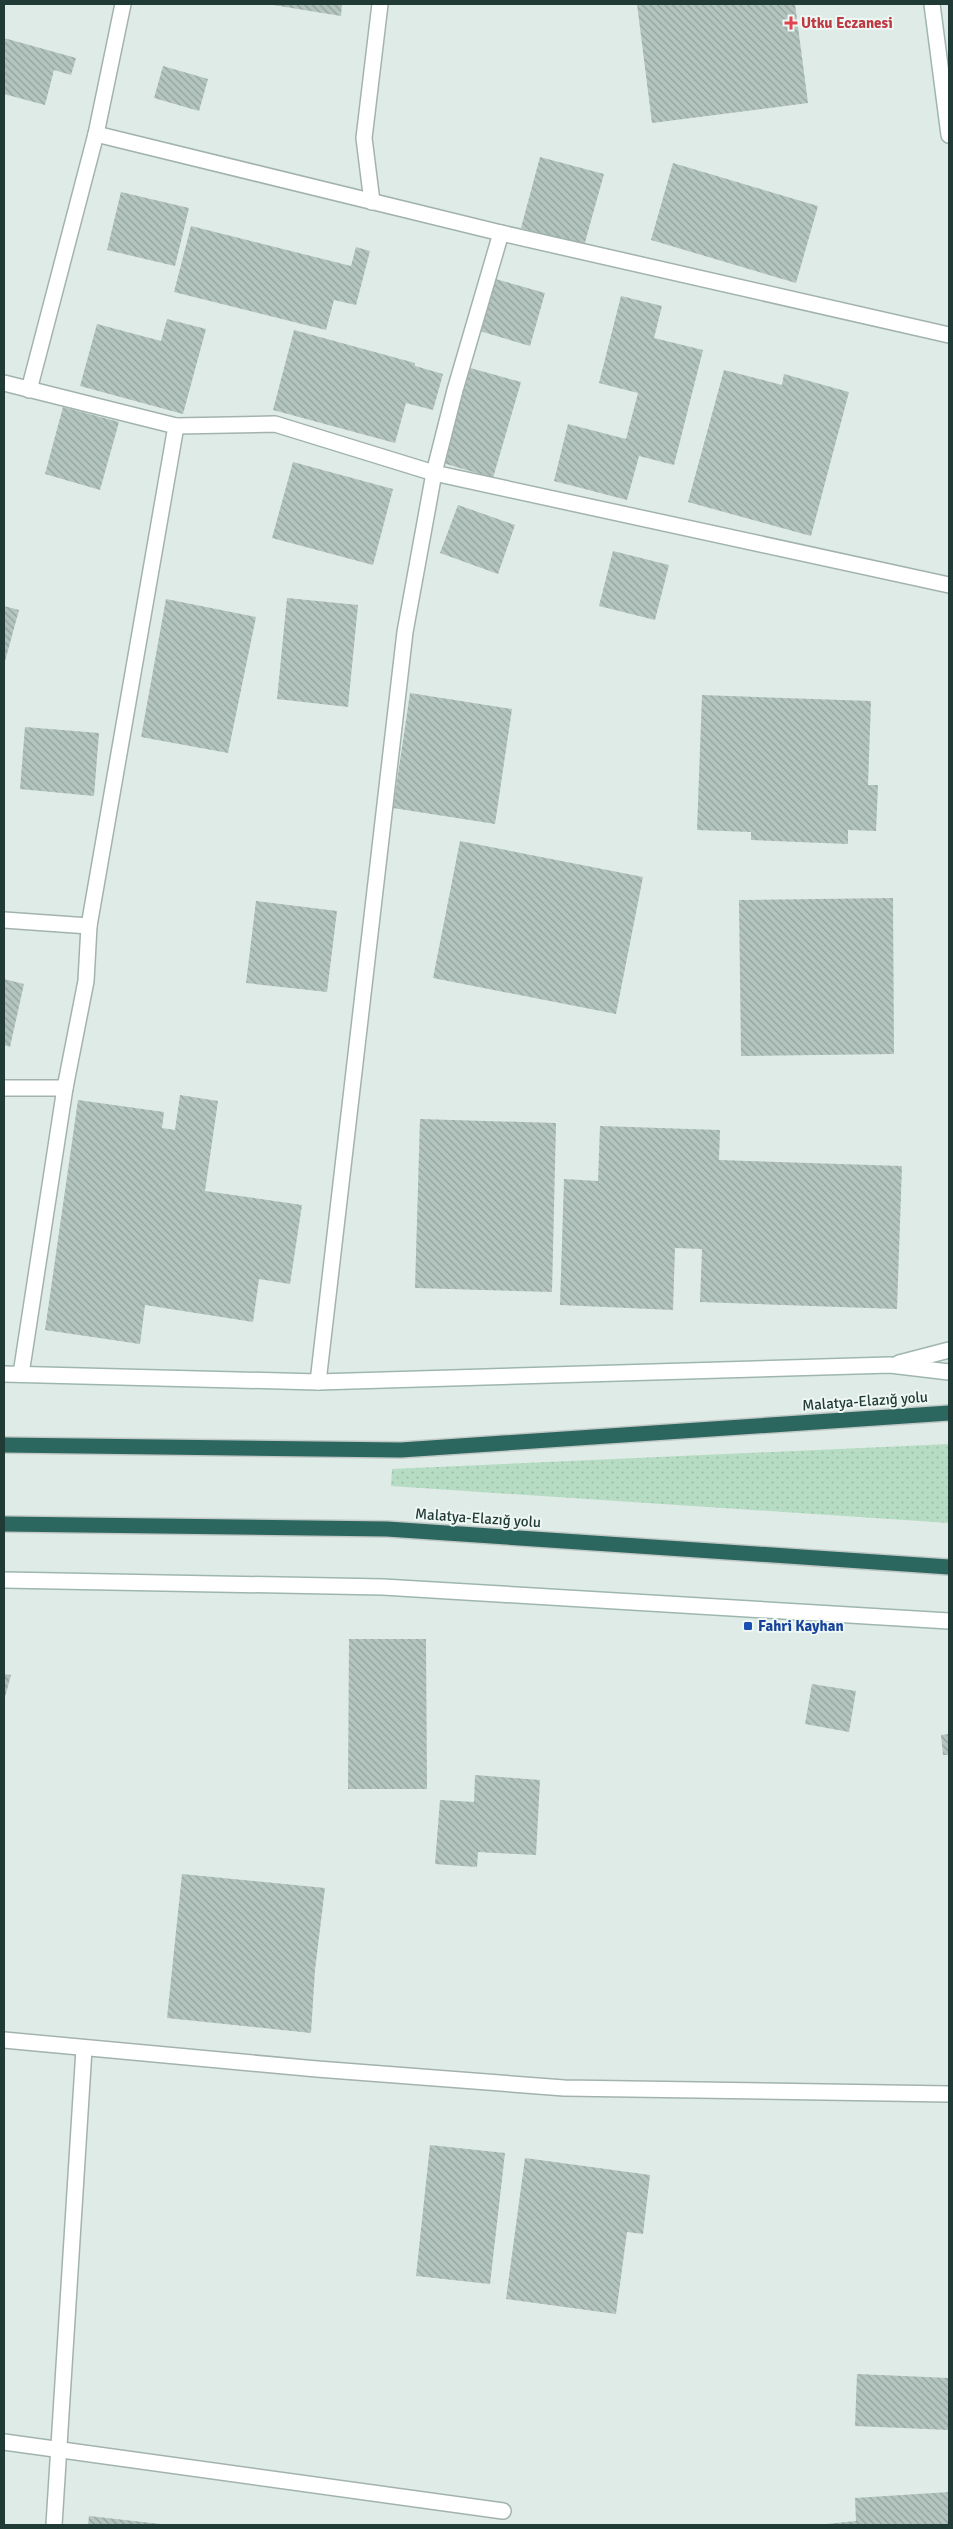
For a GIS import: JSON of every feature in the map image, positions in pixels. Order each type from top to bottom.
[{"type":"highway","name":"Malatya-Elazığ yolu","points":[[4,1445],[401,1450],[949,1413]]},
{"type":"highway","name":"Malatya-Elazığ yolu","points":[[4,1524],[387,1529],[949,1567]]},
{"type":"street","points":[[29,390],[96,134],[123,4]]},
{"type":"street","points":[[372,202],[364,138],[380,4]]},
{"type":"street","points":[[932,4],[949,135]]},
{"type":"street","points":[[96,134],[372,202],[949,335]]},
{"type":"street","points":[[318,1382],[405,632],[434,473],[455,390],[501,232]]},
{"type":"street","points":[[4,383],[176,426],[275,424],[434,473],[949,585]]},
{"type":"street","points":[[21,1374],[65,1088],[86,981],[88,926],[176,426]]},
{"type":"street","points":[[4,920],[88,926]]},
{"type":"street","points":[[4,1088],[65,1088]]},
{"type":"street","points":[[890,1365],[949,1350]]},
{"type":"street","points":[[4,1374],[318,1382],[890,1365],[949,1372]]},
{"type":"street","points":[[4,1580],[383,1587],[949,1621]]},
{"type":"street","points":[[4,2040],[84,2049],[564,2088],[949,2094]]},
{"type":"street","points":[[54,2525],[84,2049]]},
{"type":"street","points":[[4,2442],[503,2511]]},
{"type":"green space","points":[[949,1444],[949,1523],[391,1486],[392,1469]]},
{"type":"building","points":[[267,4],[342,4],[341,16]]},
{"type":"building","points":[[637,4],[795,4],[808,103],[652,123]]},
{"type":"building","points":[[4,38],[76,58],[71,75],[54,70],[45,105],[4,94]]},
{"type":"building","points":[[163,66],[208,79],[199,111],[154,98]]},
{"type":"building","points":[[540,157],[604,174],[584,246],[521,228]]},
{"type":"building","points":[[673,163],[818,206],[796,283],[651,240]]},
{"type":"building","points":[[121,192],[189,208],[175,266],[107,250]]},
{"type":"building","points":[[191,226],[351,266],[356,247],[370,251],[356,305],[334,300],[326,330],[174,292]]},
{"type":"building","points":[[492,278],[545,293],[530,346],[476,330]]},
{"type":"building","points":[[621,296],[662,306],[654,338],[703,350],[674,465],[639,456],[627,500],[554,481],[568,424],[626,439],[638,393],[599,383]]},
{"type":"building","points":[[167,319],[206,329],[183,414],[80,386],[97,324],[161,341]]},
{"type":"building","points":[[294,330],[415,363],[415,366],[443,374],[433,410],[406,403],[395,443],[273,410]]},
{"type":"building","points":[[470,368],[521,382],[493,478],[443,463]]},
{"type":"building","points":[[724,370],[782,385],[784,374],[849,392],[811,536],[688,502]]},
{"type":"building","points":[[63,407],[119,422],[100,490],[45,474]]},
{"type":"building","points":[[293,462],[393,489],[373,565],[272,538]]},
{"type":"building","points":[[458,505],[515,525],[498,574],[440,553]]},
{"type":"building","points":[[613,551],[669,565],[655,620],[599,606]]},
{"type":"building","points":[[287,598],[358,605],[348,707],[277,699]]},
{"type":"building","points":[[166,599],[256,617],[228,753],[141,737]]},
{"type":"building","points":[[4,606],[19,610],[4,665]]},
{"type":"building","points":[[410,693],[512,709],[495,824],[393,808]]},
{"type":"building","points":[[702,695],[871,701],[868,785],[878,785],[876,831],[848,830],[848,844],[751,840],[751,832],[697,830]]},
{"type":"building","points":[[25,727],[99,733],[94,796],[20,789]]},
{"type":"building","points":[[460,841],[643,877],[616,1014],[433,978]]},
{"type":"building","points":[[893,898],[894,1054],[741,1056],[739,900]]},
{"type":"building","points":[[256,901],[337,911],[327,992],[246,983]]},
{"type":"building","points":[[4,979],[24,984],[10,1047],[4,1045]]},
{"type":"building","points":[[180,1095],[218,1101],[205,1191],[302,1205],[290,1284],[259,1279],[253,1322],[145,1305],[140,1344],[45,1330],[78,1100],[164,1112],[162,1128],[175,1130]]},
{"type":"building","points":[[420,1119],[556,1123],[552,1292],[415,1288]]},
{"type":"building","points":[[600,1126],[720,1130],[719,1160],[902,1166],[897,1309],[700,1302],[702,1249],[675,1248],[673,1310],[560,1305],[564,1179],[598,1181]]},
{"type":"building","points":[[349,1639],[426,1639],[427,1789],[348,1789]]},
{"type":"building","points":[[4,1674],[11,1675],[4,1701]]},
{"type":"building","points":[[812,1684],[856,1691],[849,1732],[805,1724]]},
{"type":"building","points":[[949,1734],[949,1755],[943,1755],[941,1735]]},
{"type":"building","points":[[475,1775],[540,1780],[536,1855],[478,1852],[477,1867],[435,1864],[440,1800],[474,1802]]},
{"type":"building","points":[[182,1874],[325,1888],[315,1970],[311,2033],[167,2018]]},
{"type":"building","points":[[430,2145],[505,2153],[490,2284],[416,2276]]},
{"type":"building","points":[[525,2158],[650,2175],[643,2234],[627,2232],[616,2314],[506,2299]]},
{"type":"building","points":[[857,2374],[949,2378],[949,2430],[855,2426]]},
{"type":"building","points":[[949,2492],[949,2525],[817,2525],[856,2521],[855,2498]]},
{"type":"building","points":[[89,2516],[161,2524],[161,2525],[88,2525]]},
{"type":"place","name":"Utku Eczanesi","points":[[791,23]]},
{"type":"place","name":"Fahri Kayhan","points":[[748,1626]]}]
